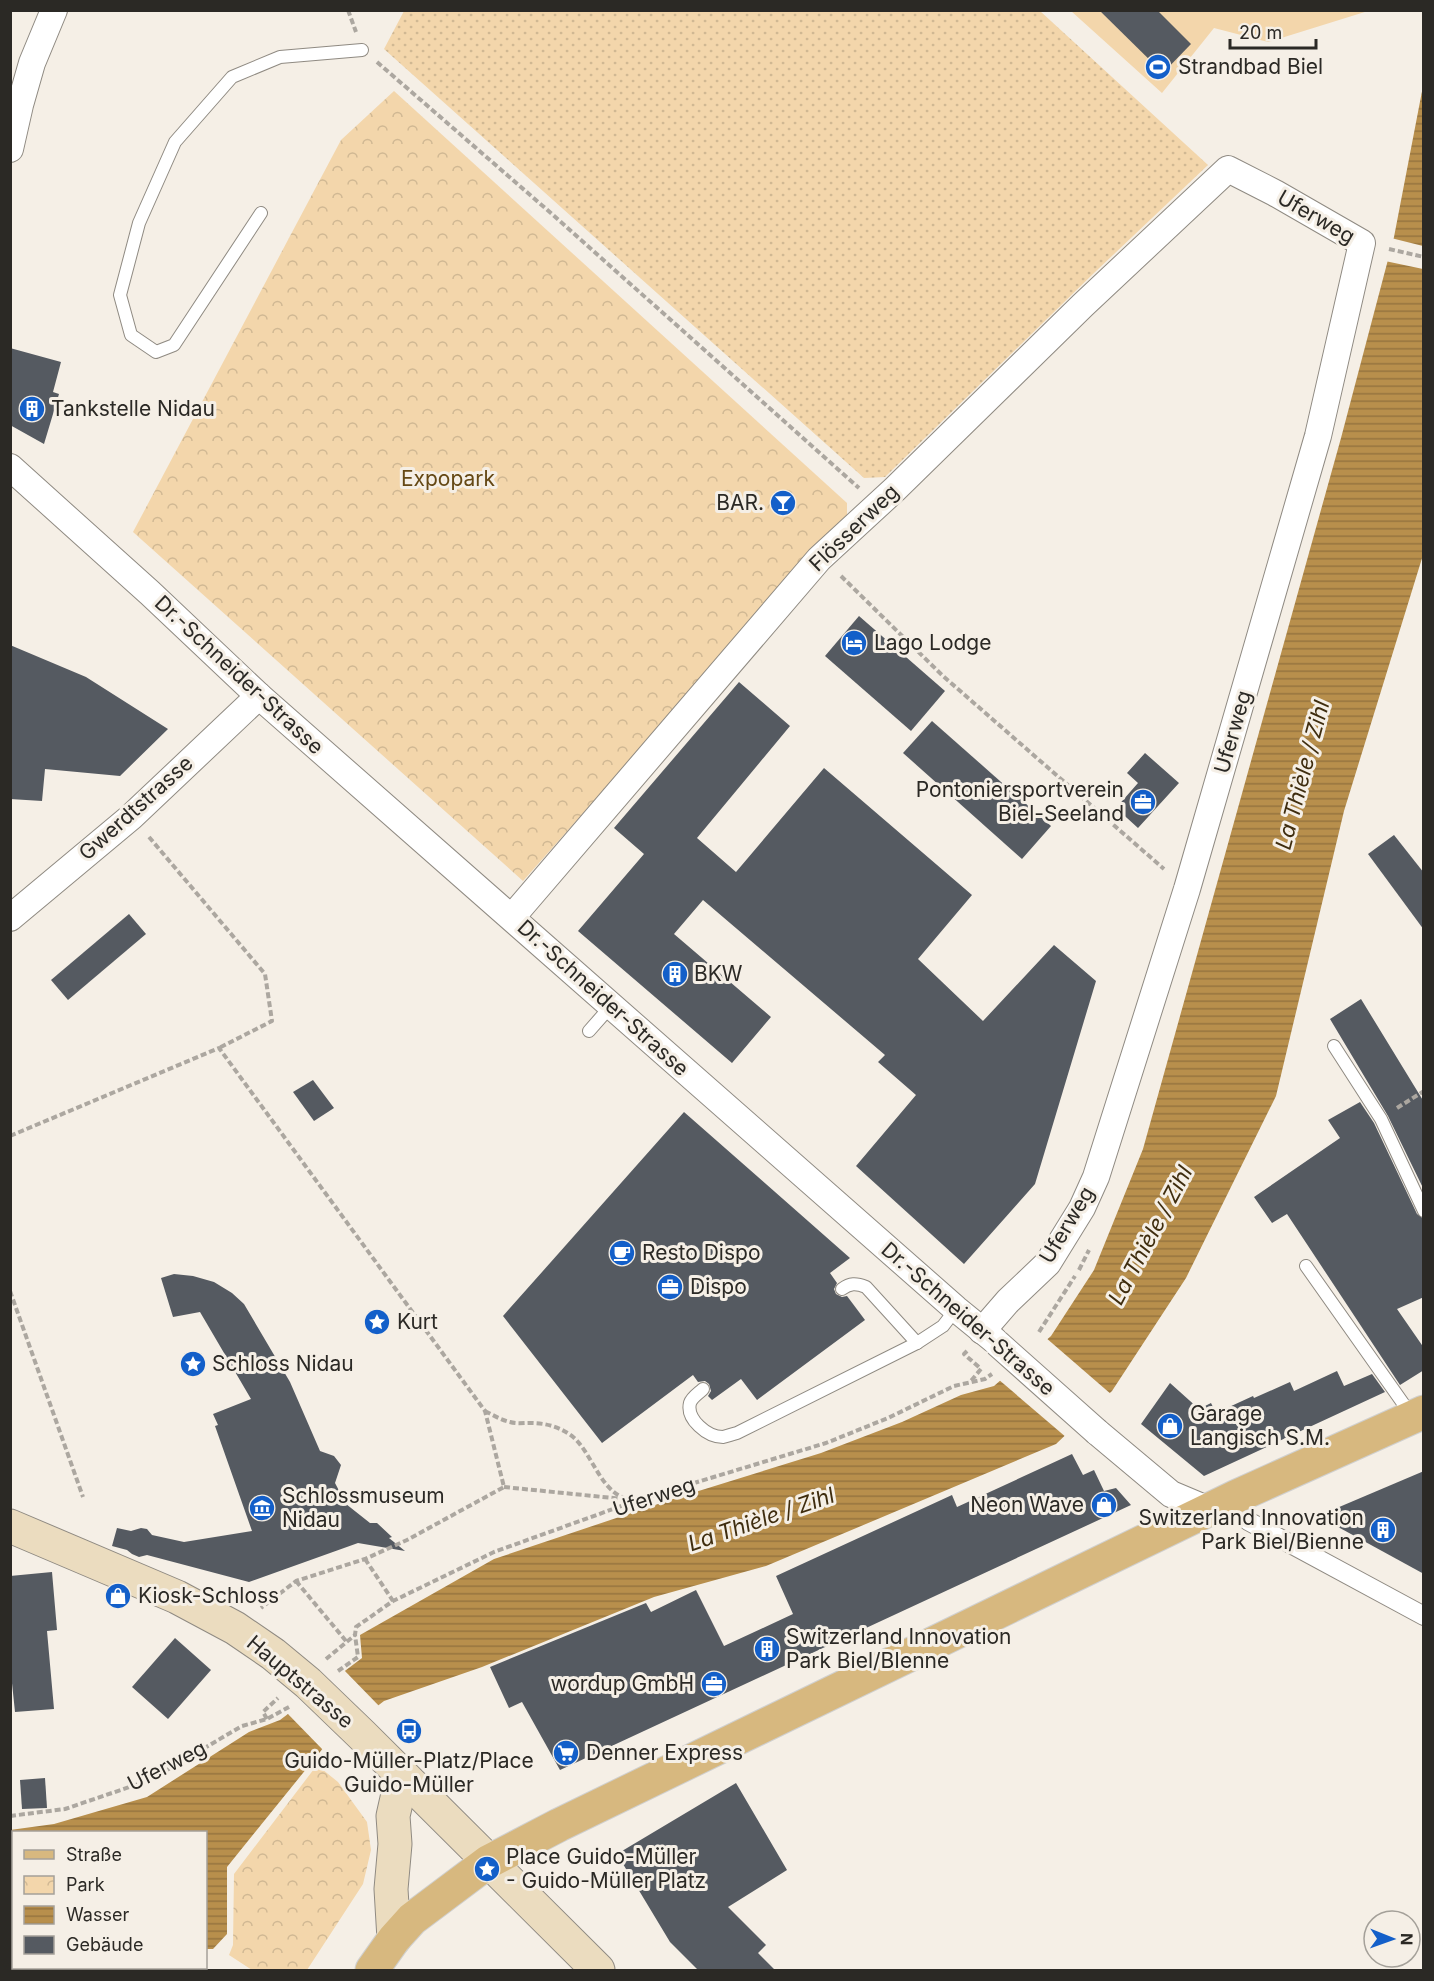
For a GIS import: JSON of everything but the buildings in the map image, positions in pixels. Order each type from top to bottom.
[{"type":"main road","points":[[372,1971],[394,1939],[412,1919],[488,1862],[724,1744],[1209,1510],[1418,1414]]},
{"type":"main road","name":"Hauptstrasse","points":[[14,1534],[177,1597],[235,1628],[273,1654],[308,1683],[362,1735],[598,1971]]},
{"type":"main road","points":[[394,1939],[391,1889],[395,1844],[393,1816],[402,1776]]},
{"type":"street","points":[[10,149],[32,63],[54,10]]},
{"type":"street","name":"Flösserweg","points":[[512,917],[819,559],[1228,169]]},
{"type":"street","name":"Uferweg","points":[[990,1337],[1008,1301],[1048,1263],[1082,1208],[1096,1177],[1187,889],[1318,436],[1362,243],[1228,169]]},
{"type":"street","name":"Dr.-Schneider-Strasse","points":[[10,467],[150,593],[259,696],[1097,1432],[1171,1494],[1209,1510]]},
{"type":"street","name":"Gwerdtstrasse","points":[[10,918],[131,817],[259,696]]},
{"type":"street","points":[[1248,1521],[1424,1616]]},
{"type":"lane","points":[[261,213],[174,345],[156,352],[131,335],[120,295],[139,223],[176,142],[232,77],[280,57],[362,50]]},
{"type":"lane","points":[[589,1031],[611,1006]]},
{"type":"lane","points":[[1334,1046],[1381,1119],[1424,1211]]},
{"type":"lane","points":[[1306,1266],[1418,1414]]},
{"type":"lane","points":[[842,1289],[851,1284],[866,1287],[917,1343]]},
{"type":"lane","points":[[703,1389],[691,1400],[690,1409],[693,1418],[701,1428],[712,1435],[723,1437],[917,1343],[943,1326],[956,1309]]},
{"type":"path","points":[[362,50],[398,78],[543,206],[858,487],[876,506]]},
{"type":"path","points":[[1388,249],[1424,257]]},
{"type":"path","points":[[819,559],[850,582],[943,676],[1187,889]]},
{"type":"path","points":[[10,1136],[219,1048],[272,1021],[265,974],[131,817]]},
{"type":"path","points":[[219,1048],[485,1411],[504,1487]]},
{"type":"path","points":[[1381,1119],[1424,1090]]},
{"type":"path","points":[[10,1291],[83,1497]]},
{"type":"path","points":[[964,1354],[981,1369],[970,1382]]},
{"type":"path","name":"Uferweg","points":[[330,1656],[355,1635],[357,1627],[393,1601],[494,1552],[638,1500],[826,1443],[888,1418],[954,1386],[985,1379],[992,1374]]},
{"type":"path","points":[[485,1411],[512,1423],[544,1423],[557,1427],[573,1437],[613,1492],[625,1500],[638,1500]]},
{"type":"path","points":[[235,1628],[296,1581],[365,1558],[407,1540],[504,1487],[638,1500]]},
{"type":"path","points":[[365,1558],[393,1601]]},
{"type":"path","points":[[296,1581],[346,1641]]},
{"type":"path","points":[[342,1668],[358,1657],[355,1635]]},
{"type":"path","points":[[267,1719],[263,1712],[275,1702]]},
{"type":"path","name":"Uferweg","points":[[10,1816],[65,1809],[150,1780],[242,1726],[285,1711]]},
{"type":"green space","points":[[404,11],[1040,11],[1208,165],[885,477],[864,478],[384,49]]},
{"type":"green space","name":"Strandbad Biel","points":[[1071,11],[1368,11],[1268,42],[1214,28],[1162,93]]},
{"type":"green space","name":"Expopark","points":[[394,91],[847,503],[847,515],[523,881],[133,532],[341,140]]},
{"type":"green space","points":[[317,1765],[338,1782],[367,1822],[371,1850],[363,1884],[307,1970],[252,1970],[229,1955],[233,1945],[234,1874]]},
{"type":"water","name":"La Thièle / Zihl","points":[[1423,86],[1423,555],[1344,811],[1276,1096],[1186,1278],[1112,1391],[1056,1444],[766,1566],[654,1597],[482,1667],[384,1701],[324,1747],[227,1867],[227,1934],[213,1949],[207,1949],[207,1831],[12,1831],[12,1937],[10,1937],[10,1830],[54,1824],[147,1797],[249,1732],[280,1720],[362,1658],[360,1635],[494,1559],[676,1498],[821,1453],[902,1422],[961,1395],[994,1386],[1051,1336],[1094,1270],[1143,1149],[1341,438],[1394,237]]},
{"type":"pier","points":[[1391,238],[1423,246],[1423,269],[1385,261]]},
{"type":"pier","points":[[1045,1337],[1112,1395],[1067,1438],[998,1379]]},
{"type":"pier","points":[[343,1669],[381,1708],[324,1751],[286,1712]]},
{"type":"place","name":"Strandbad Biel","points":[[1158,67]]},
{"type":"place","name":"Tankstelle Nidau","points":[[32,409]]},
{"type":"place","name":"BAR.","points":[[783,503]]},
{"type":"place","name":"Lago Lodge","points":[[854,643]]},
{"type":"place","name":"Pontoniersportverein Biel-Seeland","points":[[1143,802]]},
{"type":"place","name":"BKW","points":[[675,974]]},
{"type":"place","name":"Resto Dispo","points":[[622,1253]]},
{"type":"place","name":"Dispo","points":[[670,1287]]},
{"type":"place","name":"Kurt","points":[[377,1322]]},
{"type":"place","name":"Schloss Nidau","points":[[193,1364]]},
{"type":"place","name":"Garage Langisch S.M.","points":[[1170,1426]]},
{"type":"place","name":"Neon Wave","points":[[1104,1505]]},
{"type":"place","name":"Schlossmuseum Nidau","points":[[262,1508]]},
{"type":"place","name":"Switzerland Innovation Park Biel/Bienne","points":[[1383,1530]]},
{"type":"place","name":"Kiosk-Schloss","points":[[118,1596]]},
{"type":"place","name":"Switzerland Innovation Park Biel/BIenne","points":[[767,1649]]},
{"type":"place","name":"wordup GmbH","points":[[714,1684]]},
{"type":"place","name":"Guido-Müller-Platz/Place Guido-Müller","points":[[409,1731]]},
{"type":"place","name":"Denner Express","points":[[566,1753]]},
{"type":"place","name":"Place Guido-Müller - Guido-Müller Platz","points":[[487,1869]]}]
